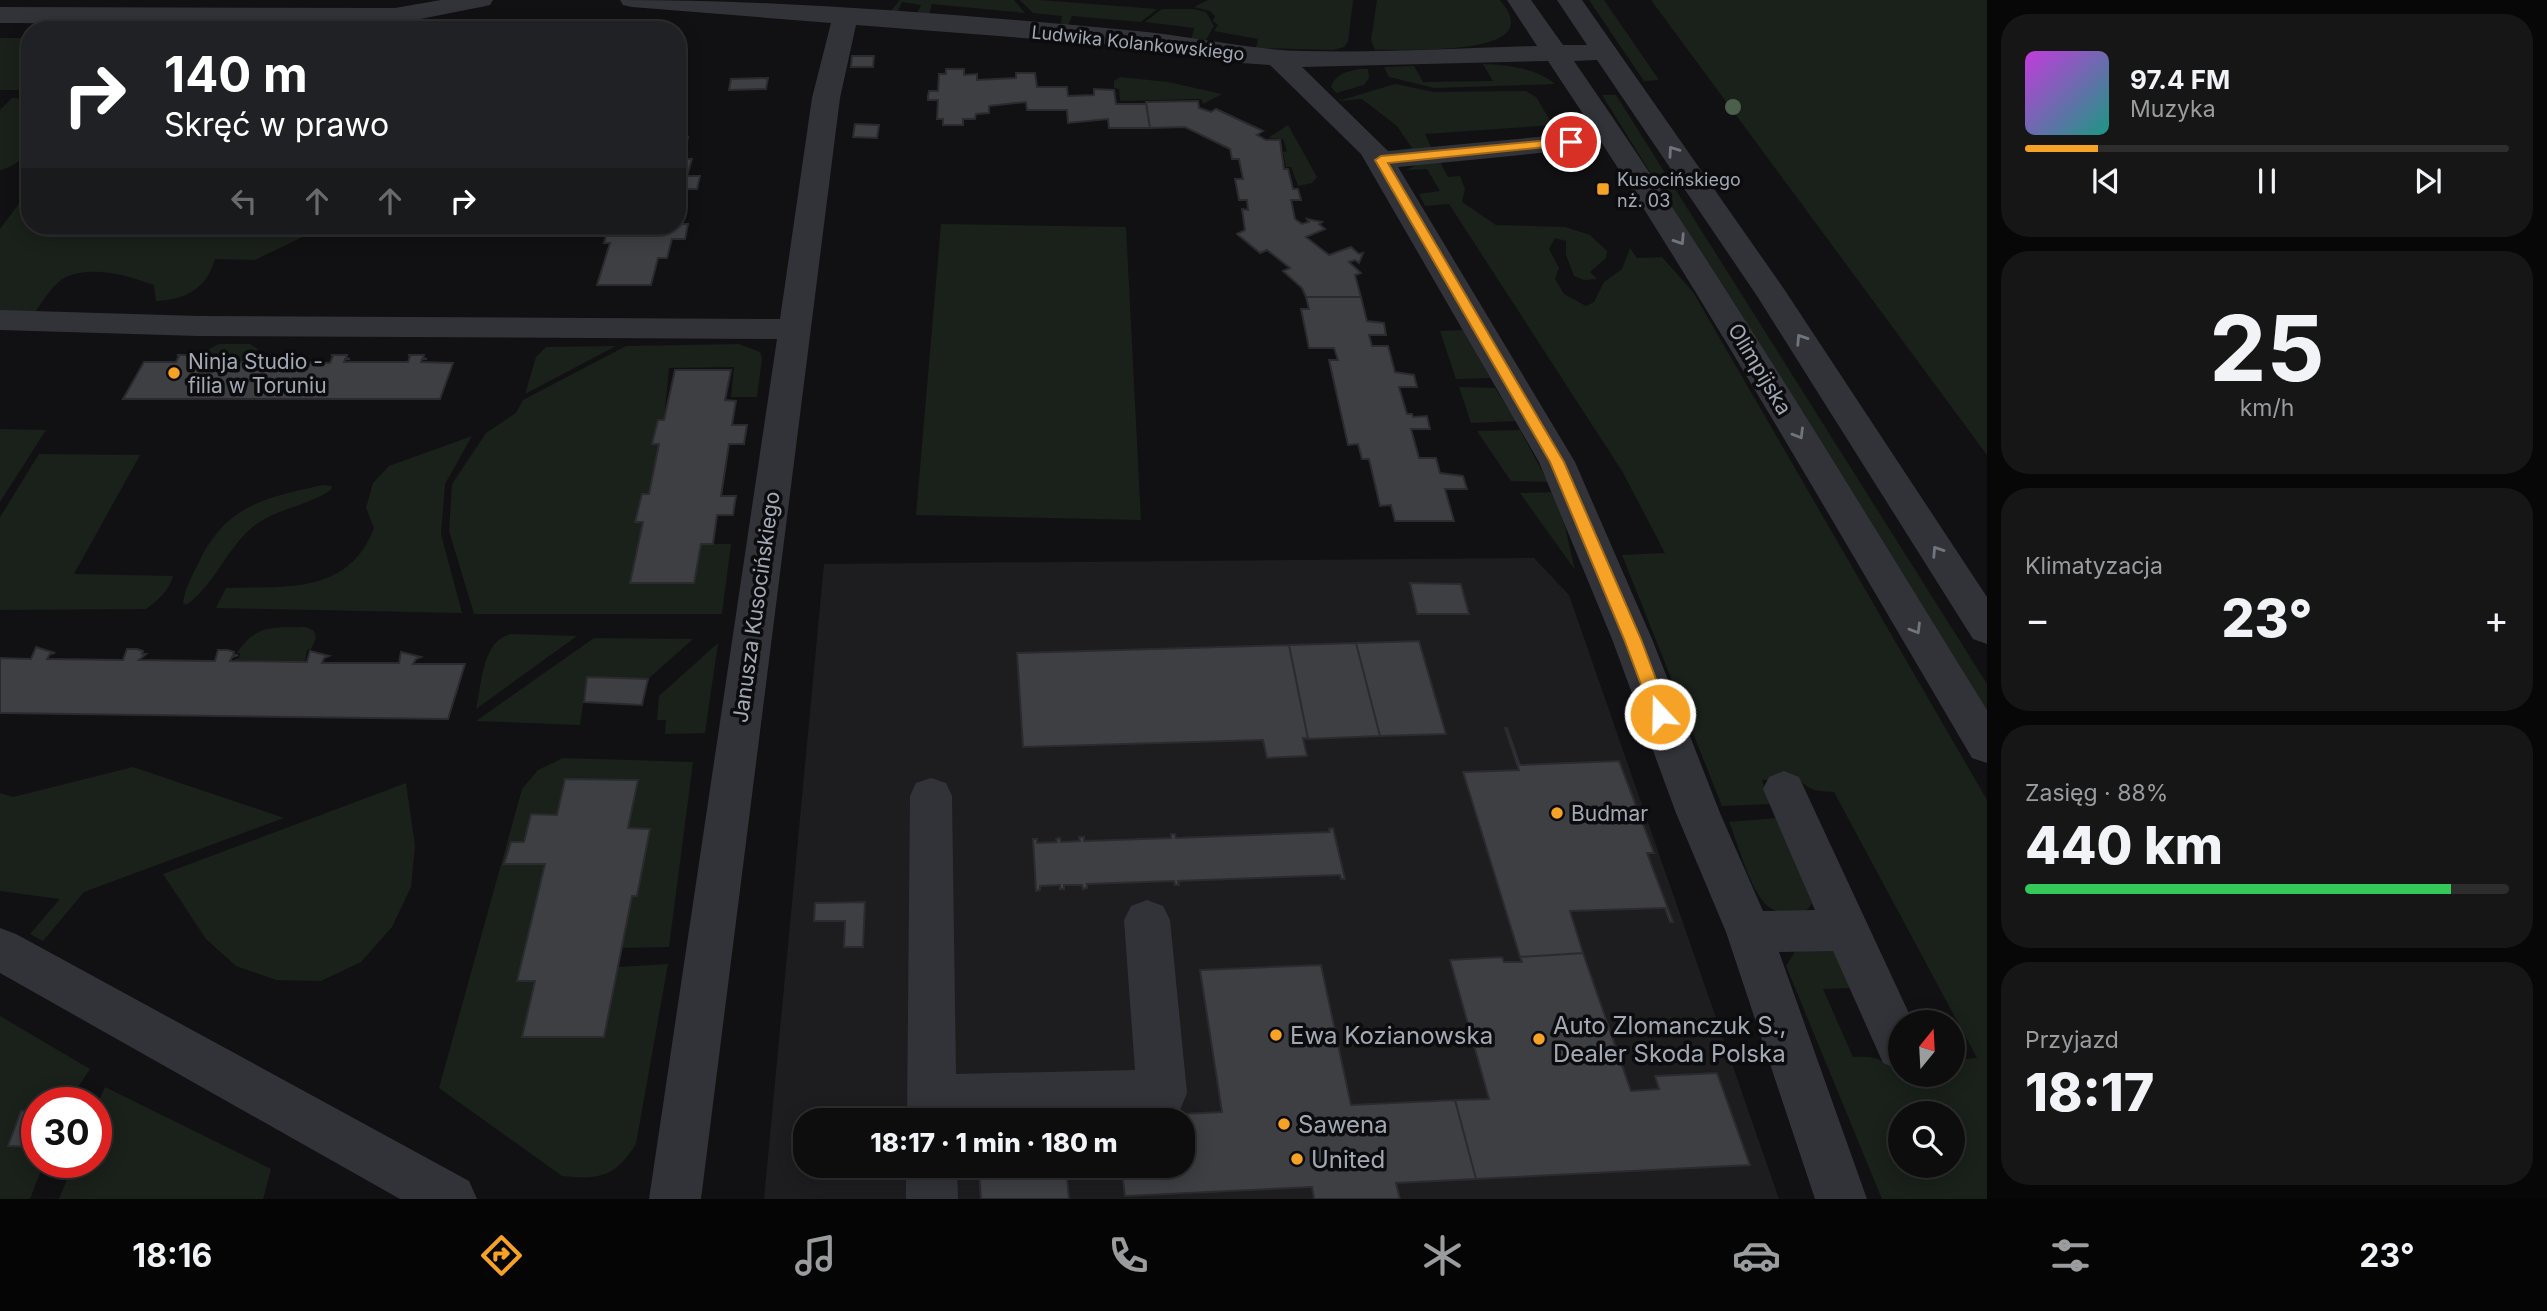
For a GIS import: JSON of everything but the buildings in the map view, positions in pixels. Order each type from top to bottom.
[{"type":"street","points":[[400,21],[481,0]]},
{"type":"street","name":"Ludwika Kolankowskiego","points":[[632,0],[1140,39],[1277,57],[1325,60],[1603,52]]},
{"type":"street","name":"Olimpijska","points":[[1519,0],[1642,180],[1710,287],[1987,746]]},
{"type":"street","points":[[1569,0],[1773,296],[1987,629]]},
{"type":"street","points":[[0,15],[294,21]]},
{"type":"street","name":"Janusza Kusocińskiego","points":[[675,1199],[826,98],[845,16]]},
{"type":"street","points":[[1277,57],[1366,141],[1381,160],[1557,462],[1632,639],[1698,813],[1749,932],[1841,1199]]},
{"type":"street","points":[[1381,160],[1571,142]]},
{"type":"street","points":[[0,320],[199,326],[793,329]]},
{"type":"street","points":[[1784,789],[1888,1021]]},
{"type":"street","points":[[931,796],[932,1108]]},
{"type":"street","points":[[946,1108],[1162,1093],[1147,920]]},
{"type":"street","points":[[1749,932],[1847,930]]},
{"type":"street","points":[[0,949],[451,1199]]},
{"type":"street","points":[[932,1178],[932,1199]]},
{"type":"shaded area","points":[[900,0],[1014,0],[1025,13],[932,4],[929,15],[916,15],[921,5],[902,2],[897,13],[889,13]]},
{"type":"shaded area","points":[[1020,0],[1157,9],[1141,22],[1072,16],[1067,28],[1060,27],[1062,16],[1033,13]]},
{"type":"shaded area","points":[[1208,0],[1353,0],[1348,42],[1344,47],[1333,50],[1256,48],[1258,39],[1214,31],[1218,25],[1213,21],[1215,16],[1210,11],[1194,7]]},
{"type":"shaded area","points":[[1377,0],[1500,0],[1509,14],[1511,24],[1505,34],[1473,46],[1428,50],[1375,50],[1371,40]]},
{"type":"shaded area","points":[[1589,0],[1604,0],[1659,80],[1644,81]]},
{"type":"shaded area","points":[[1651,0],[1987,0],[1987,455]]},
{"type":"shaded area","points":[[1162,9],[1193,9],[1206,12],[1214,26],[1204,43],[1191,41],[1194,28],[1145,22]]},
{"type":"shaded area","points":[[0,38],[21,38],[21,90],[0,90]]},
{"type":"shaded area","points":[[1483,64],[1530,71],[1555,84],[1434,88],[1389,77],[1384,67],[1414,66],[1423,82],[1493,81]]},
{"type":"shaded area","points":[[1368,69],[1369,78],[1364,85],[1336,93],[1331,87],[1338,76]]},
{"type":"shaded area","points":[[1120,77],[1168,82],[1222,94],[1203,104],[1201,99],[1120,101],[1119,89],[1114,88],[1114,81]]},
{"type":"shaded area","points":[[1395,84],[1434,92],[1526,91],[1536,97],[1553,125],[1425,134],[1432,149],[1390,151],[1412,148],[1397,126],[1362,99],[1338,101]]},
{"type":"shaded area","points":[[1602,95],[1616,95],[1987,684],[1987,714]]},
{"type":"shaded area","points":[[12,98],[21,98],[21,159],[12,166],[0,170],[0,110]]},
{"type":"shaded area","points":[[1288,125],[1317,177],[1312,183],[1298,186],[1291,167],[1286,167],[1283,152],[1287,151],[1283,139],[1268,138]]},
{"type":"shaded area","points":[[1440,162],[1448,177],[1460,176],[1465,189],[1462,202],[1496,225],[1565,227],[1590,235],[1607,251],[1606,258],[1590,272],[1597,279],[1584,280],[1574,276],[1566,255],[1566,241],[1555,238],[1549,249],[1559,268],[1555,279],[1564,294],[1586,306],[1594,302],[1604,282],[1622,269],[1630,248],[1637,258],[1662,257],[1693,292],[1987,800],[1987,1199],[1882,1199],[1786,966],[1797,948],[1833,950],[1850,988],[1823,989],[1853,1057],[1875,1058],[1888,1065],[1888,1087],[1965,1087],[1965,1059],[1977,1058],[1965,1036],[1965,1010],[1951,1010],[1834,792],[1814,790],[1799,779],[1762,780],[1770,804],[1722,806],[1622,555],[1665,553],[1622,471],[1449,204],[1425,206],[1419,194],[1440,191],[1427,169],[1406,170],[1421,163]]},
{"type":"shaded area","points":[[21,201],[21,235],[306,235],[255,260],[215,259],[201,285],[186,295],[167,300],[156,301],[154,285],[122,275],[88,272],[66,277],[52,288],[33,315],[0,314],[0,229]]},
{"type":"shaded area","points":[[941,224],[1126,227],[1141,520],[916,515]]},
{"type":"shaded area","points":[[1464,330],[1490,378],[1456,379],[1440,331]]},
{"type":"shaded area","points":[[219,344],[250,344],[258,349],[251,361],[191,362]]},
{"type":"shaded area","points":[[739,344],[760,352],[762,358],[757,397],[731,397],[734,367],[669,368],[664,420],[658,420],[652,444],[659,444],[649,494],[641,495],[635,522],[643,522],[630,583],[694,583],[701,544],[731,544],[722,614],[474,614],[449,531],[452,484],[486,433],[516,413],[523,400],[626,346]]},
{"type":"shaded area","points":[[616,346],[525,394],[536,357],[546,347]]},
{"type":"shaded area","points":[[1459,387],[1495,388],[1516,421],[1471,423]]},
{"type":"shaded area","points":[[0,429],[46,430],[0,502]]},
{"type":"shaded area","points":[[1520,430],[1548,482],[1511,481],[1477,431]]},
{"type":"shaded area","points":[[472,436],[445,484],[441,534],[462,613],[216,608],[226,588],[293,586],[332,576],[363,550],[374,528],[366,508],[373,483],[389,466]]},
{"type":"shaded area","points":[[39,454],[140,455],[74,574],[173,576],[166,591],[146,609],[0,610],[0,517]]},
{"type":"shaded area","points":[[323,485],[332,486],[331,490],[267,518],[248,531],[196,597],[186,605],[183,603],[189,582],[210,543],[235,516],[283,494]]},
{"type":"shaded area","points":[[1557,492],[1575,570],[1520,493]]},
{"type":"shaded area","points":[[1534,558],[1569,595],[1779,1199],[764,1199],[824,564]]},
{"type":"shaded area","points":[[306,627],[314,631],[316,638],[311,649],[307,650],[305,661],[233,660],[239,658],[240,653],[237,653],[244,643],[259,632],[275,628]]},
{"type":"shaded area","points":[[511,634],[577,636],[476,709],[489,654],[501,638]]},
{"type":"shaded area","points":[[594,638],[693,639],[648,679],[587,677],[580,725],[476,721]]},
{"type":"shaded area","points":[[718,643],[705,733],[665,734],[666,720],[657,720],[659,696]]},
{"type":"shaded area","points":[[563,758],[693,762],[669,947],[622,948],[628,828],[638,781],[566,779],[557,815],[531,815],[524,842],[511,842],[505,863],[545,865],[517,980],[535,981],[522,1037],[604,1037],[618,967],[668,964],[636,1144],[613,1170],[587,1177],[562,1176],[439,1088],[522,789],[538,770]]},
{"type":"shaded area","points":[[133,767],[284,818],[84,892],[43,941],[30,934],[60,899],[0,891],[0,793],[13,797]]},
{"type":"shaded area","points":[[406,783],[415,846],[411,887],[392,927],[361,962],[321,981],[276,980],[236,966],[206,939],[163,874]]},
{"type":"shaded area","points":[[1777,818],[1812,904],[1805,912],[1780,912],[1765,903],[1746,870],[1729,822]]},
{"type":"shaded area","points":[[0,1016],[90,1069],[78,1087],[21,1087],[21,1111],[8,1146],[21,1146],[21,1178],[38,1178],[30,1199],[0,1199]]},
{"type":"shaded area","points":[[112,1090],[271,1169],[263,1199],[59,1199],[68,1178],[112,1178]]},
{"type":"place","name":"Kusocińskiego nż. 03","points":[[1603,189]]},
{"type":"place","name":"Ninja Studio - filia w Toruniu","points":[[174,373]]},
{"type":"place","name":"Budmar","points":[[1557,813]]},
{"type":"place","name":"Ewa Kozianowska","points":[[1276,1035]]},
{"type":"place","name":"Auto Zlomanczuk S., Dealer Skoda Polska","points":[[1539,1039]]},
{"type":"place","name":"Sawena","points":[[1284,1124]]},
{"type":"place","name":"United","points":[[1297,1159]]},
{"type":"route","points":[[1571,142],[1381,160],[1557,462],[1632,639],[1660,714]]}]
